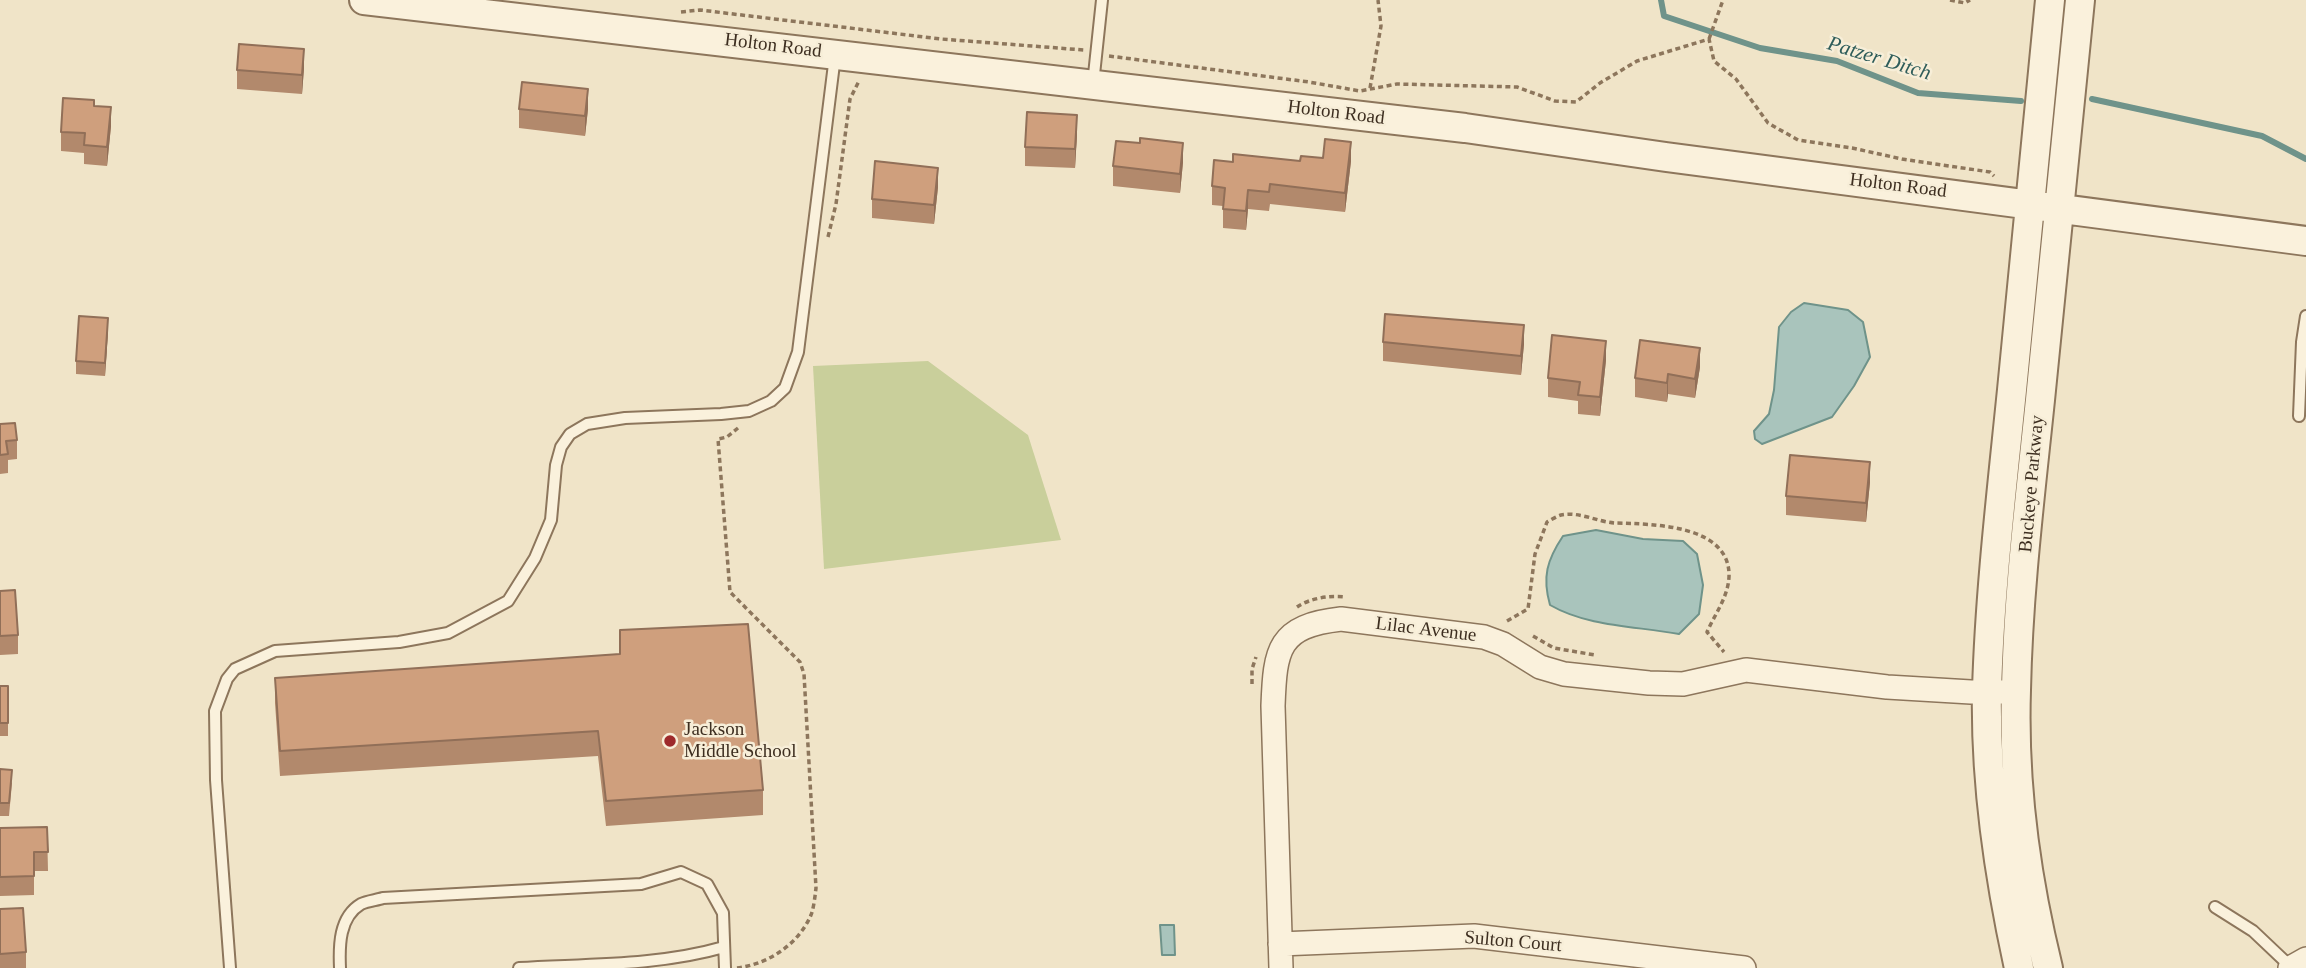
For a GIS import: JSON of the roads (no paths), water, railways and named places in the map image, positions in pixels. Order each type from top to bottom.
[{"type":"street","name":"Holton Road","points":[[364,0],[1465,128],[1666,157],[2306,240]]},
{"type":"street","name":"Buckeye Parkway","points":[[2019,968],[1996,841],[1987,693],[2023,203],[2050,0]]},
{"type":"street","name":"Buckeye Parkway","points":[[2048,968],[2025,849],[2016,739],[2016,692],[2021,600],[2080,0]]},
{"type":"street","name":"Lilac Avenue","points":[[1281,968],[1274,666],[1288,637],[1303,627],[1341,619],[1466,634],[1503,644],[1540,667],[1564,674],[1649,683],[1683,684],[1746,670],[1887,687],[1987,693],[2016,692]]},
{"type":"street","name":"Sulton Court","points":[[1280,944],[1474,936],[1744,968]]},
{"type":"street","points":[[2290,968],[2306,959]]},
{"type":"lane","points":[[1093,84],[1102,0]]},
{"type":"lane","points":[[230,968],[215,766],[215,711],[228,679],[235,669],[275,651],[399,642],[448,633],[508,601],[535,558],[551,520],[556,465],[561,447],[570,434],[587,424],[625,418],[749,411],[771,401],[785,388],[798,352],[835,54]]},
{"type":"lane","points":[[2299,415],[2302,342],[2306,316]]},
{"type":"lane","points":[[340,968],[339,946],[344,923],[360,905],[383,898],[641,884],[681,872],[707,884],[723,913],[725,968]]},
{"type":"lane","points":[[2215,907],[2252,931],[2290,968]]},
{"type":"lane","points":[[519,968],[661,960],[724,947]]},
{"type":"water","points":[[1804,303],[1848,310],[1863,322],[1870,357],[1832,417],[1762,444],[1755,439],[1754,431],[1769,414],[1774,390],[1779,327],[1791,312]]},
{"type":"water","points":[[1596,530],[1643,539],[1683,541],[1697,554],[1703,585],[1699,614],[1679,634],[1596,622],[1550,605],[1546,577],[1550,561],[1563,536]]},
{"type":"water","points":[[1160,925],[1174,925],[1175,955],[1162,955]]},
{"type":"waterway","name":"Patzer Ditch","points":[[1661,0],[1664,16],[1760,48],[1837,61],[1918,93],[2021,101]]},
{"type":"waterway","name":"Patzer Ditch","points":[[2092,99],[2262,136],[2306,159]]},
{"type":"place","name":"Jackson Middle School","points":[[670,741]]}]
